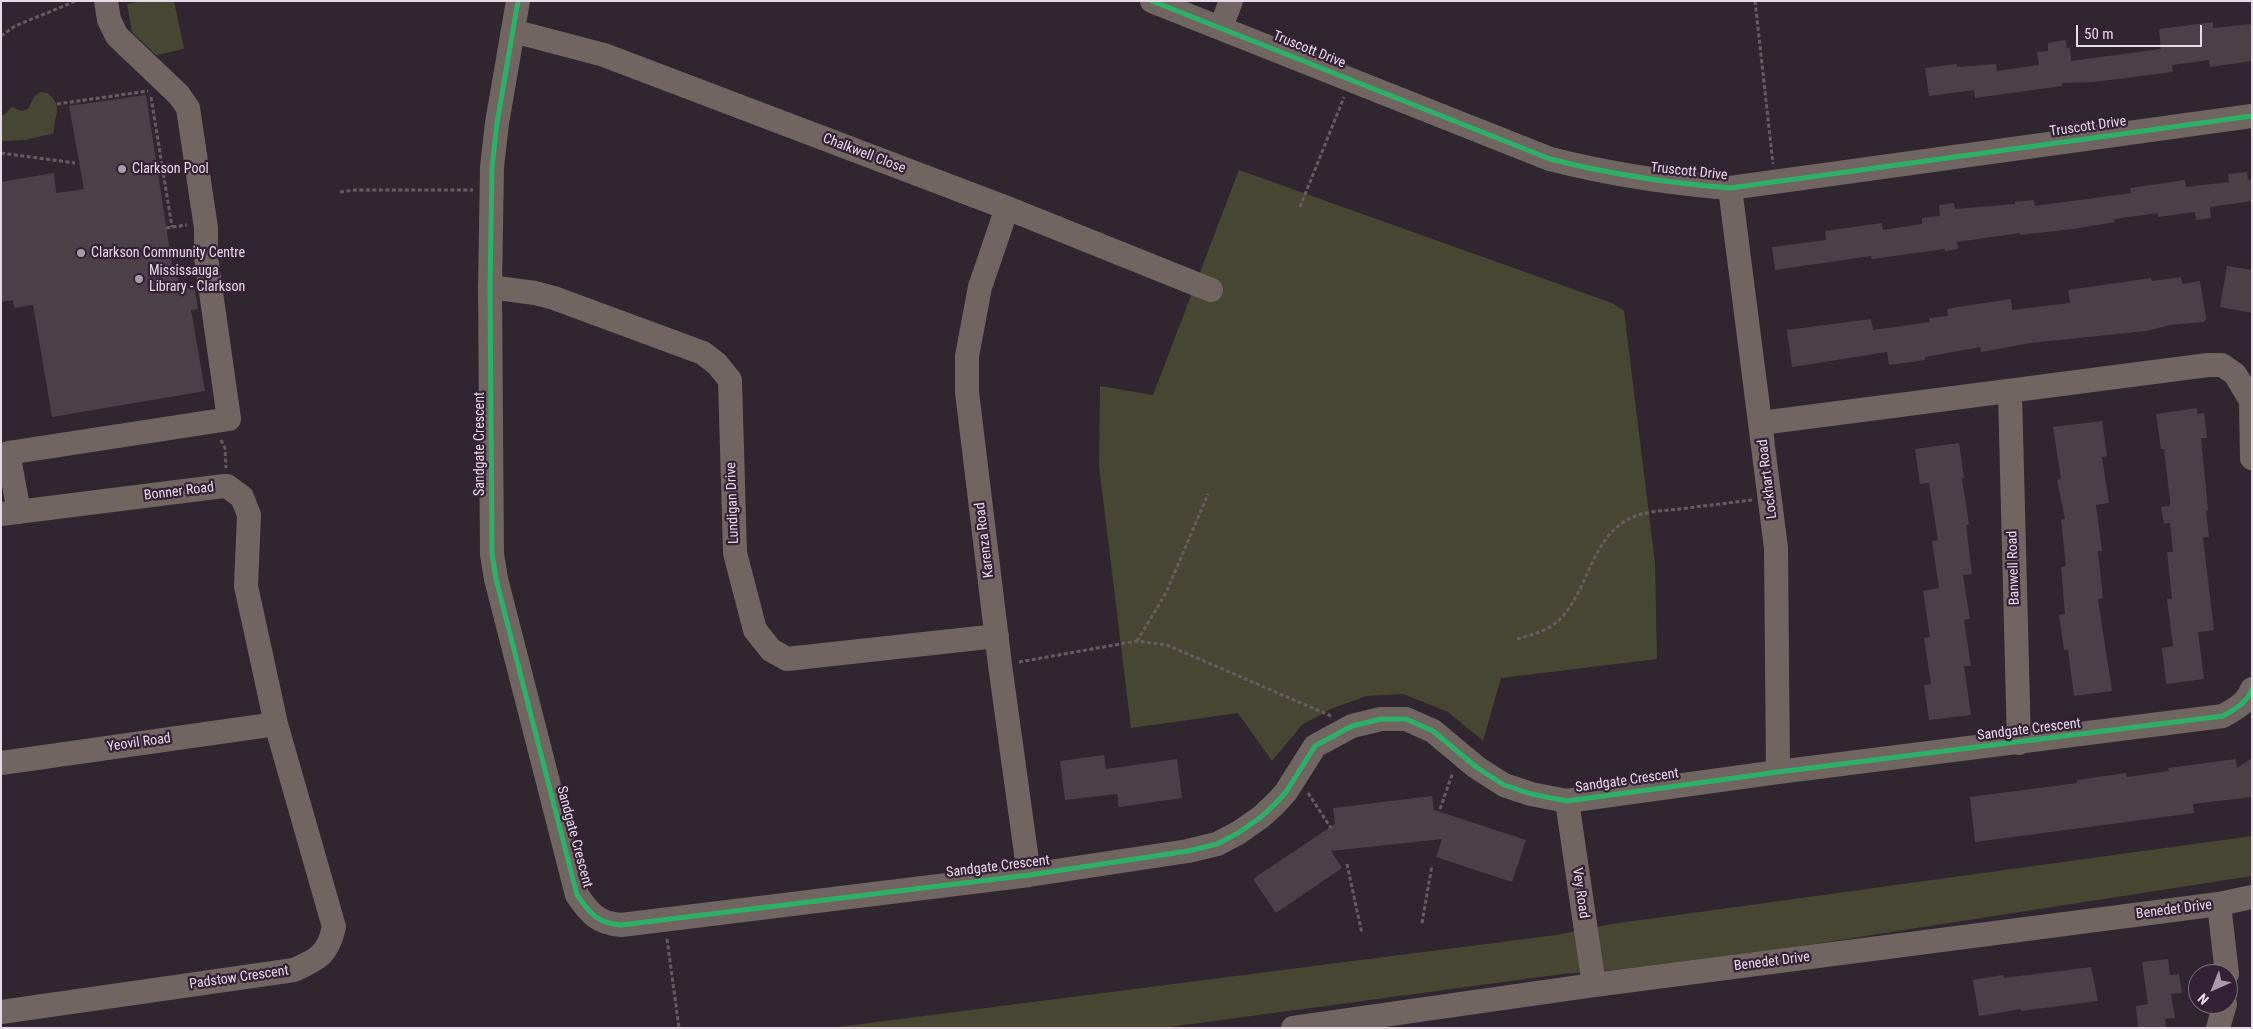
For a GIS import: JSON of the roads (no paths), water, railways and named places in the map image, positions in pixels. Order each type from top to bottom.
[{"type":"street","points":[[10,513],[8,453],[229,418],[218,354],[206,257],[206,228],[188,108],[179,95],[117,36],[109,20],[106,1]]},
{"type":"street","name":"Sandgate Crescent","points":[[518,1],[497,123],[491,190],[492,554],[498,588],[577,895],[593,914],[605,924],[621,925],[1028,875],[1188,851],[1216,844],[1238,833],[1261,817],[1286,792],[1315,746],[1352,726],[1381,719],[1406,719],[1433,731],[1476,767],[1504,785],[1531,794],[1567,801],[1778,772],[2223,716],[2239,707],[2250,696],[2252,689]]},
{"type":"street","name":"Truscott Drive","points":[[1152,1],[1550,159],[1598,171],[1641,178],[1730,188],[2252,116]]},
{"type":"street","points":[[1221,27],[1230,1]]},
{"type":"street","name":"Chalkwell Close","points":[[513,32],[604,55],[1007,208],[1211,290]]},
{"type":"street","name":"Lockhart Road","points":[[1730,188],[1776,548],[1778,772]]},
{"type":"street","name":"Karenza Road","points":[[1007,208],[980,287],[968,356],[967,392],[1028,875]]},
{"type":"street","name":"Lundigan Drive","points":[[490,287],[535,292],[703,353],[717,364],[730,380],[735,553],[755,630],[771,650],[787,659],[997,636]]},
{"type":"street","points":[[1761,423],[2010,393],[2208,365],[2222,365],[2235,374],[2251,401],[2252,458]]},
{"type":"street","name":"Banwell Road","points":[[2010,393],[2019,742]]},
{"type":"street","name":"Bonner Road","points":[[10,513],[227,486],[242,497],[250,515],[246,586],[276,724]]},
{"type":"street","name":"Yeovil Road","points":[[1,763],[276,724]]},
{"type":"street","name":"Padstow Crescent","points":[[1,1012],[294,970],[314,961],[330,945],[334,927],[276,724]]},
{"type":"street","name":"Vey Road","points":[[1567,801],[1594,985]]},
{"type":"street","name":"Benedet Drive","points":[[1293,1028],[1594,985],[2219,904],[2252,897]]},
{"type":"street","points":[[2219,904],[2225,964]]},
{"type":"street","points":[[2218,1028],[2222,1014]]},
{"type":"place","name":"Clarkson Pool","points":[[122,169]]},
{"type":"place","name":"Clarkson Community Centre","points":[[81,253]]},
{"type":"place","name":"Mississauga Library - Clarkson","points":[[139,279]]}]
